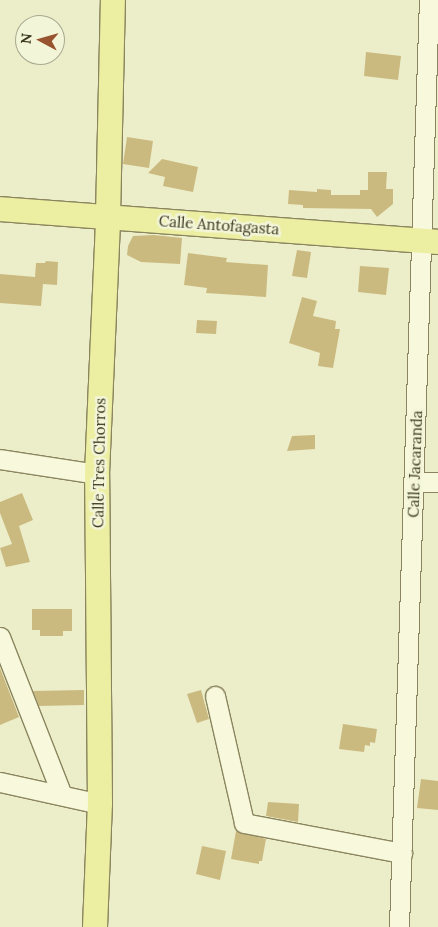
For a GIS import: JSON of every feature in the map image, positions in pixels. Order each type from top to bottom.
[{"type":"main road","name":"Calle Tres Chorros","points":[[95,927],[100,804],[97,474],[108,217],[113,0]]},
{"type":"main road","name":"Calle Antofagasta","points":[[0,209],[430,242]]},
{"type":"street","name":"Calle Jacaranda","points":[[399,927],[415,482],[430,242],[429,0]]},
{"type":"street","points":[[0,460],[97,474]]},
{"type":"street","points":[[415,482],[438,482]]},
{"type":"street","points":[[0,637],[62,795]]},
{"type":"street","points":[[215,696],[244,824],[402,854]]},
{"type":"street","points":[[0,782],[100,804]]},
{"type":"building","points":[[366,52],[401,56],[398,80],[364,76]]},
{"type":"building","points":[[127,137],[153,141],[149,168],[123,164]]},
{"type":"building","points":[[162,159],[198,167],[193,192],[163,186],[165,177],[148,173]]},
{"type":"building","points":[[368,172],[387,172],[386,189],[393,189],[393,204],[377,217],[371,209],[303,208],[303,205],[288,204],[289,190],[317,192],[317,189],[331,190],[331,195],[360,195],[360,190],[368,190]]},
{"type":"building","points":[[154,235],[182,238],[180,264],[141,262],[127,255],[128,246],[133,236]]},
{"type":"building","points":[[297,250],[311,252],[307,278],[292,276]]},
{"type":"building","points":[[188,253],[227,258],[226,262],[268,265],[266,297],[206,293],[207,288],[184,285]]},
{"type":"building","points":[[46,261],[58,262],[57,285],[43,284],[41,306],[0,303],[0,274],[35,277],[36,263],[45,263]]},
{"type":"building","points":[[360,266],[389,268],[386,295],[358,292]]},
{"type":"building","points":[[302,297],[317,301],[313,316],[336,321],[335,329],[340,329],[333,368],[318,366],[320,353],[289,343]]},
{"type":"building","points":[[197,320],[217,321],[216,334],[196,333]]},
{"type":"building","points":[[315,435],[315,449],[287,451],[292,436]]},
{"type":"building","points":[[22,493],[33,520],[19,526],[30,562],[6,567],[0,548],[12,544],[0,513],[0,502]]},
{"type":"building","points":[[32,609],[72,609],[72,631],[63,631],[63,636],[40,636],[40,630],[32,630]]},
{"type":"building","points":[[0,668],[19,717],[0,725]]},
{"type":"building","points":[[84,690],[84,705],[39,706],[33,691]]},
{"type":"building","points":[[201,690],[209,719],[197,723],[187,694]]},
{"type":"building","points":[[343,724],[377,729],[375,743],[370,742],[370,746],[365,745],[364,752],[339,749]]},
{"type":"building","points":[[421,779],[438,781],[438,810],[417,808]]},
{"type":"building","points":[[268,802],[299,804],[298,822],[266,816]]},
{"type":"building","points":[[236,831],[266,839],[262,861],[259,861],[259,864],[231,859]]},
{"type":"building","points":[[202,846],[226,851],[220,880],[196,874]]}]
